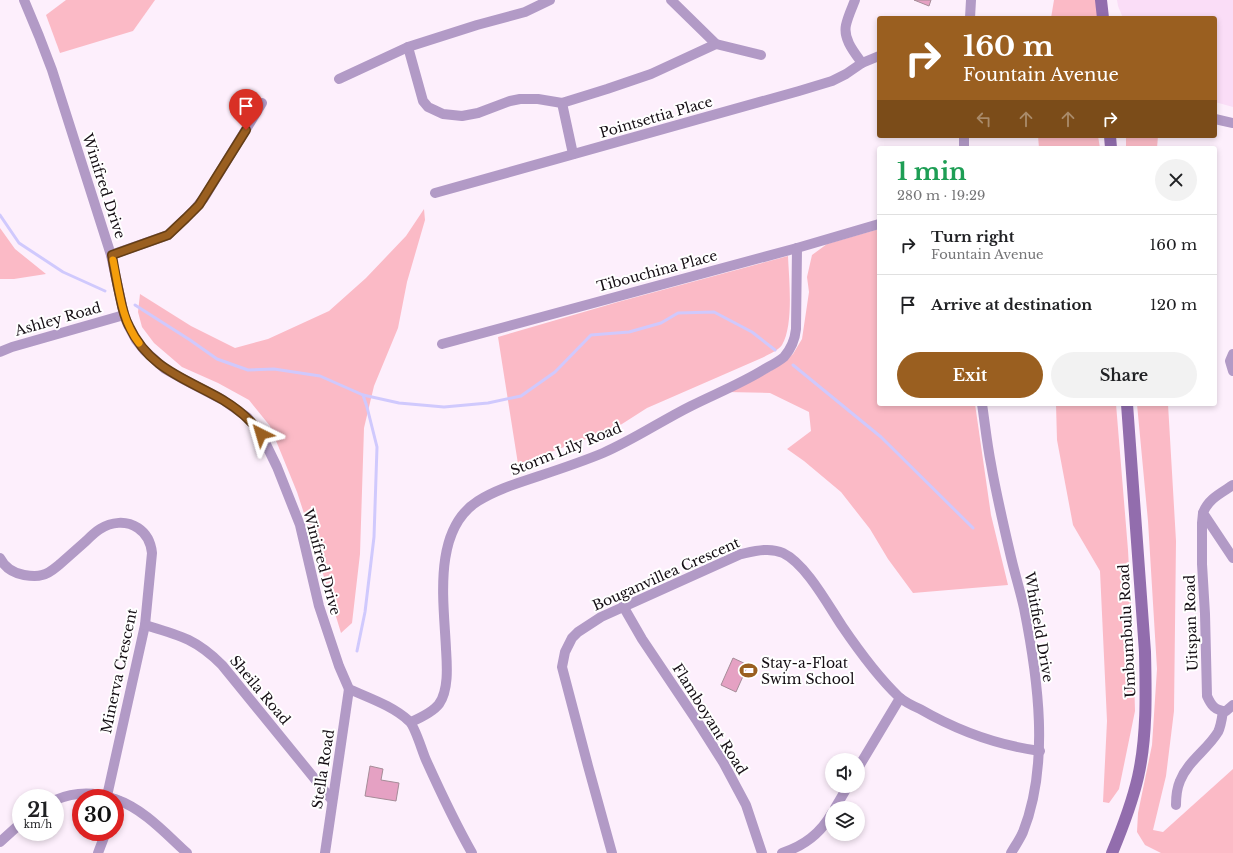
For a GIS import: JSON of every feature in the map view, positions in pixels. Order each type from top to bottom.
[{"type":"main road","points":[[1101,0],[1103,16]]},
{"type":"main road","name":"Umbumbulu Road","points":[[1112,853],[1127,814],[1138,778],[1145,726],[1145,652],[1127,406]]},
{"type":"street","name":"Winifred Drive","points":[[24,0],[52,70],[112,255],[124,315],[128,325],[136,340],[144,350],[165,369],[223,400],[250,420],[261,434],[277,467],[300,524],[319,606],[339,666],[350,689]]},
{"type":"street","points":[[338,79],[408,47],[477,25],[525,12],[550,0]]},
{"type":"street","points":[[671,0],[716,44],[761,55]]},
{"type":"street","points":[[855,0],[846,25],[846,34],[848,41],[862,63]]},
{"type":"street","points":[[970,16],[971,0]]},
{"type":"street","points":[[408,47],[423,101],[428,107],[443,114],[462,116],[478,113],[510,101],[520,99],[538,99],[562,103],[651,74],[716,44]]},
{"type":"street","name":"Pointsettia Place","points":[[435,193],[832,81],[846,74],[862,63],[877,57]]},
{"type":"street","points":[[112,255],[168,235],[194,210],[204,198],[262,103]]},
{"type":"street","points":[[562,103],[573,154]]},
{"type":"street","points":[[1217,119],[1233,123]]},
{"type":"street","name":"Tibouchina Place","points":[[442,344],[797,248],[877,225]]},
{"type":"street","name":"Storm Lily Road","points":[[410,722],[420,718],[438,705],[443,695],[447,670],[443,588],[445,560],[447,547],[451,536],[458,522],[468,509],[478,501],[503,488],[579,462],[616,446],[691,406],[756,374],[784,357],[795,337],[796,329],[797,248]]},
{"type":"street","name":"Ashley Road","points":[[0,352],[12,347],[124,315]]},
{"type":"street","points":[[1233,354],[1230,361],[1233,371]]},
{"type":"street","name":"Whitfield Drive","points":[[982,406],[991,464],[1023,607],[1033,661],[1038,716],[1040,751],[1035,789],[1023,833],[1011,853]]},
{"type":"street","points":[[1233,485],[1211,500],[1203,513],[1233,558]]},
{"type":"street","name":"Uitspan Road","points":[[1203,513],[1202,558],[1208,696],[1214,707],[1223,711]]},
{"type":"street","name":"Minerva Crescent","points":[[0,558],[9,569],[17,574],[32,577],[44,575],[54,569],[100,529],[114,523],[123,523],[134,526],[140,529],[147,536],[152,553],[145,625],[115,789]]},
{"type":"street","name":"Bouganvillea Crescent","points":[[612,853],[562,668],[564,652],[572,638],[578,632],[601,617],[622,606],[742,554],[756,551],[776,551],[792,559],[813,581],[842,627],[870,665],[900,698],[946,724],[985,739],[1016,748],[1040,751]]},
{"type":"street","name":"Flamboyant Road","points":[[622,606],[723,762],[746,805],[762,853]]},
{"type":"street","name":"Sheila Road","points":[[145,625],[195,642],[212,655],[222,665],[332,800]]},
{"type":"street","points":[[350,689],[392,709],[410,722],[456,825],[472,853]]},
{"type":"street","name":"Stella Road","points":[[325,853],[350,689]]},
{"type":"street","points":[[865,756],[900,698]]},
{"type":"street","points":[[1176,805],[1178,786],[1187,767],[1206,748],[1218,732],[1223,711],[1228,710],[1233,705]]},
{"type":"street","points":[[124,804],[148,818],[187,853]]},
{"type":"street","points":[[782,853],[798,847],[806,842],[820,830],[825,823]]},
{"type":"street","points":[[0,842],[12,831]]},
{"type":"street","points":[[98,853],[103,841]]},
{"type":"shaded area","points":[[66,0],[155,0],[133,31],[60,53],[46,15]]},
{"type":"shaded area","points":[[1054,0],[1097,0],[1097,16],[1051,16]]},
{"type":"shaded area","points":[[1117,0],[1233,0],[1233,107],[1217,103],[1217,16],[1122,16]]},
{"type":"shaded area","points":[[1038,138],[1098,138],[1100,146],[1039,146]]},
{"type":"shaded area","points":[[1126,138],[1158,138],[1157,146],[1126,146]]},
{"type":"shaded area","points":[[424,209],[425,220],[407,282],[398,328],[374,386],[364,428],[360,554],[352,623],[341,633],[297,492],[270,426],[249,400],[218,383],[182,367],[154,343],[142,327],[138,312],[140,294],[191,326],[235,348],[268,339],[329,311],[366,278],[406,236]]},
{"type":"shaded area","points":[[0,228],[15,249],[46,274],[14,279],[0,279]]},
{"type":"shaded area","points":[[877,230],[877,406],[975,406],[991,515],[1008,585],[913,593],[888,559],[870,529],[841,492],[804,461],[787,449],[811,431],[809,412],[770,393],[727,392],[771,371],[793,354],[802,339],[809,292],[807,277],[812,255],[827,244]]},
{"type":"shaded area","points":[[788,256],[790,302],[788,326],[786,336],[779,349],[647,408],[611,431],[518,464],[498,337],[618,302]]},
{"type":"shaded area","points":[[1056,406],[1116,406],[1128,550],[1135,711],[1119,789],[1109,803],[1103,802],[1107,721],[1100,571],[1073,525],[1057,440]]},
{"type":"shaded area","points":[[1137,406],[1168,406],[1176,541],[1174,711],[1166,776],[1153,830],[1163,832],[1233,769],[1233,853],[1161,853],[1145,845],[1137,832],[1138,813],[1152,745],[1157,669],[1148,521]]},
{"type":"building","points":[[914,0],[931,0],[929,6]]},
{"type":"building","name":"Stay-a-Float Swim School","points":[[733,658],[748,665],[736,692],[721,685]]},
{"type":"building","points":[[370,766],[383,769],[381,780],[399,783],[396,801],[365,796]]},
{"type":"waterway","points":[[0,215],[19,243],[63,272],[105,291]]},
{"type":"waterway","points":[[135,305],[217,359],[248,370],[274,369],[320,376],[363,395],[399,403],[444,407],[488,403],[521,396],[555,372],[591,335],[629,332],[661,323],[678,313],[714,312],[752,332],[775,350]]},
{"type":"waterway","points":[[793,365],[881,437],[973,528]]},
{"type":"waterway","points":[[357,651],[365,612],[374,537],[377,447],[363,395]]},
{"type":"slow traffic","points":[[113,260],[124,315],[136,340],[139,343]]},
{"type":"place","name":"Stay-a-Float Swim School","points":[[748,671]]},
{"type":"route","points":[[246,130],[199,205],[168,235],[112,255],[124,315],[136,340],[144,350],[165,369],[223,400],[240,411],[254,424],[261,434]]}]
